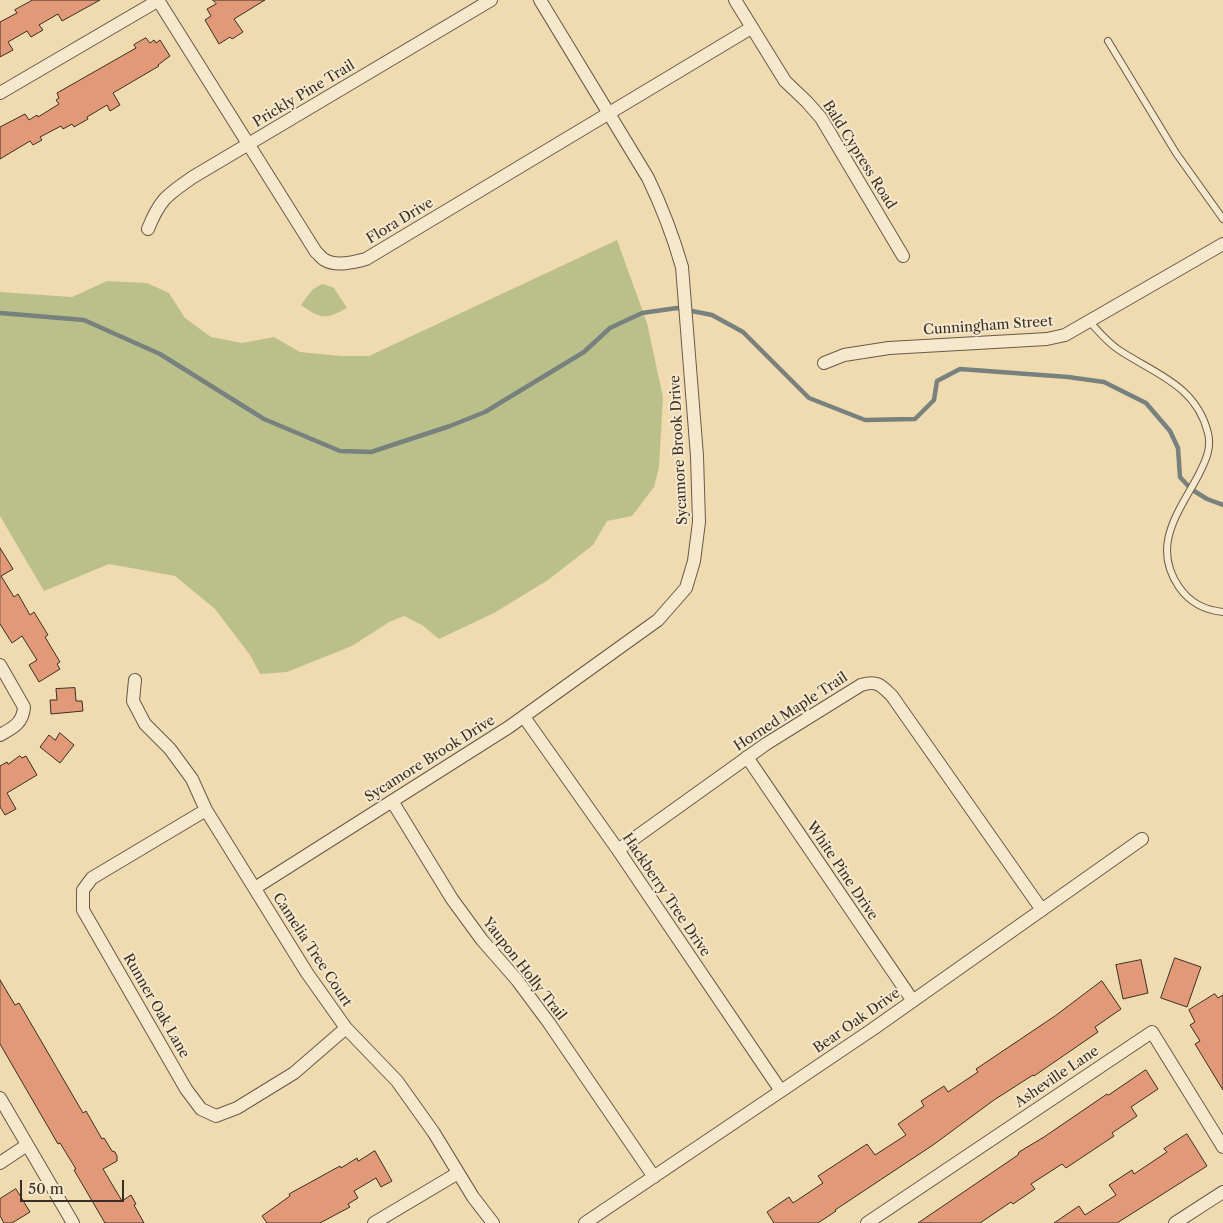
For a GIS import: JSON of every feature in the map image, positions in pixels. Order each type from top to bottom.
[{"type":"street","name":"Flora Drive","points":[[158,0],[316,252],[326,261],[351,263],[366,259],[751,28]]},
{"type":"street","points":[[0,93],[158,0]]},
{"type":"street","name":"Prickly Pine Trail","points":[[148,229],[157,208],[170,192],[491,0]]},
{"type":"street","name":"Sycamore Brook Drive","points":[[255,888],[524,717],[658,620],[686,588],[694,561],[699,522],[697,456],[682,267],[663,209],[648,178],[540,0]]},
{"type":"street","name":"Bald Cypress Road","points":[[735,0],[785,81],[821,118],[903,256]]},
{"type":"street","name":"Cunningham Street","points":[[824,363],[844,355],[889,348],[1047,339],[1065,335],[1223,244]]},
{"type":"street","points":[[0,666],[24,707],[21,721],[0,735]]},
{"type":"street","name":"Camelia Tree Court","points":[[134,680],[133,701],[145,724],[170,749],[192,779],[206,810],[307,973],[346,1028],[397,1081],[434,1133],[492,1223]]},
{"type":"street","name":"Horned Maple Trail","points":[[618,850],[766,744],[861,685],[872,682],[881,686],[892,696],[1042,910]]},
{"type":"street","name":"Hackberry Tree Drive","points":[[524,717],[618,850],[781,1091]]},
{"type":"street","name":"White Pine Drive","points":[[747,757],[913,1001]]},
{"type":"street","name":"Yaupon Holly Trail","points":[[392,802],[452,899],[482,940],[517,980],[549,1023],[654,1177]]},
{"type":"street","name":"Runner Oak Lane","points":[[206,810],[92,878],[83,890],[83,910],[186,1089],[200,1109],[216,1116],[237,1108],[294,1073],[346,1028]]},
{"type":"street","name":"Bear Oak Drive","points":[[585,1223],[913,1001],[1142,839]]},
{"type":"street","name":"Asheville Lane","points":[[867,1223],[1152,1032],[1223,1147]]},
{"type":"street","points":[[0,1098],[74,1223]]},
{"type":"street","points":[[0,1163],[21,1151],[27,1145]]},
{"type":"street","points":[[374,1223],[458,1173]]},
{"type":"street","points":[[1175,1223],[1223,1192]]},
{"type":"lane","points":[[1108,41],[1176,153],[1223,219]]},
{"type":"lane","points":[[1090,322],[1105,340],[1178,385],[1200,414],[1208,433],[1209,447],[1205,462],[1174,521],[1166,544],[1166,562],[1183,592],[1207,610],[1223,612]]},
{"type":"green space","points":[[617,240],[647,323],[663,397],[659,467],[654,487],[632,516],[607,521],[593,545],[548,580],[494,613],[439,639],[422,625],[404,616],[389,622],[352,646],[287,672],[260,674],[250,655],[215,609],[175,576],[109,564],[44,591],[0,516],[0,292],[72,297],[107,281],[147,283],[169,293],[185,318],[211,337],[242,343],[274,337],[300,352],[341,356],[369,356]]},
{"type":"green space","points":[[323,284],[334,288],[347,308],[333,315],[323,316],[301,305],[313,290]]},
{"type":"building","points":[[33,0],[100,0],[62,21],[58,14],[39,25],[43,30],[31,37],[27,31],[8,42],[13,50],[0,57],[0,22],[17,13],[15,10]]},
{"type":"building","points":[[213,0],[265,0],[234,19],[243,32],[219,44],[205,20],[211,16],[207,9],[216,4]]},
{"type":"building","points":[[146,38],[150,43],[154,40],[156,43],[160,40],[170,56],[159,66],[113,93],[120,105],[110,111],[107,105],[74,127],[72,124],[63,129],[61,126],[40,137],[42,140],[33,145],[30,141],[0,159],[0,127],[25,114],[29,120],[37,115],[38,117],[59,104],[56,100],[59,98],[57,93],[136,48],[134,45]]},
{"type":"building","points":[[0,548],[13,569],[1,576],[14,597],[18,594],[30,615],[34,612],[48,635],[45,637],[60,662],[57,664],[60,669],[39,682],[29,665],[37,660],[22,636],[12,643],[0,624]]},
{"type":"building","points":[[75,688],[76,701],[82,701],[83,711],[51,714],[50,700],[57,700],[56,689]]},
{"type":"building","points":[[60,733],[74,745],[60,763],[40,747],[49,735],[55,740]]},
{"type":"building","points":[[20,756],[22,758],[26,756],[37,775],[7,793],[16,809],[5,815],[0,807],[0,766],[7,762],[8,764]]},
{"type":"building","points":[[1175,958],[1201,967],[1187,1007],[1161,998]]},
{"type":"building","points":[[1141,960],[1148,993],[1123,999],[1116,965]]},
{"type":"building","points":[[0,980],[15,1005],[19,1003],[83,1113],[86,1111],[102,1139],[104,1138],[112,1151],[115,1152],[117,1161],[103,1169],[122,1201],[131,1195],[144,1223],[105,1223],[74,1170],[76,1169],[60,1143],[58,1144],[0,1044]]},
{"type":"building","points":[[1102,981],[1121,1009],[1095,1027],[1098,1032],[1034,1076],[994,1100],[933,1145],[818,1223],[774,1223],[767,1212],[789,1197],[793,1203],[823,1183],[818,1176],[867,1144],[875,1155],[906,1135],[898,1124],[924,1106],[921,1101],[944,1086],[948,1092],[978,1072],[976,1069],[1055,1016]]},
{"type":"building","points":[[1215,994],[1218,998],[1223,995],[1223,1090],[1195,1044],[1200,1041],[1190,1025],[1195,1022],[1189,1010]]},
{"type":"building","points":[[1146,1070],[1158,1089],[1131,1107],[1137,1116],[1112,1133],[1114,1136],[1066,1168],[1062,1164],[1031,1184],[1035,1189],[1013,1204],[1011,1202],[980,1223],[918,1223],[1018,1155],[1019,1152]]},
{"type":"building","points":[[1187,1134],[1207,1166],[1117,1223],[1054,1223],[1079,1206],[1085,1215],[1116,1195],[1109,1185],[1132,1170],[1134,1174],[1167,1152],[1164,1149]]},
{"type":"building","points":[[375,1151],[392,1181],[381,1187],[376,1178],[354,1191],[358,1198],[348,1204],[350,1207],[320,1223],[267,1223],[262,1216],[290,1196],[289,1194],[340,1166],[341,1168],[357,1158],[358,1161]]},
{"type":"building","points":[[16,1189],[30,1212],[12,1223],[4,1223],[0,1216],[0,1199]]},
{"type":"waterway","points":[[0,313],[84,320],[160,354],[264,419],[340,451],[371,452],[450,426],[485,412],[584,352],[610,328],[642,313],[677,308],[712,315],[743,332],[809,398],[865,420],[915,419],[934,400],[937,381],[960,369],[1068,377],[1104,382],[1146,403],[1170,431],[1178,448],[1180,477],[1191,489],[1207,499],[1223,505]]}]
